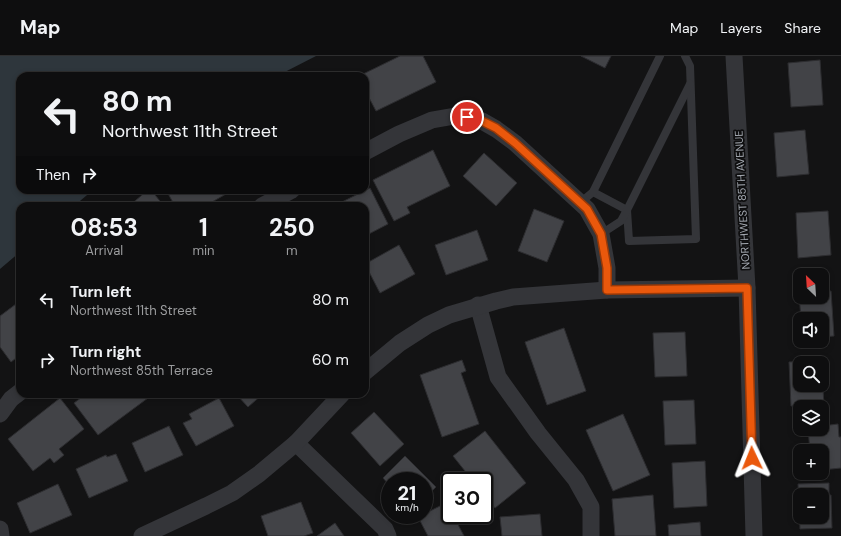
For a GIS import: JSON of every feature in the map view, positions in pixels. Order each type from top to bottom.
[{"type":"street","name":"NORTHWEST 85TH AVENUE","points":[[734,56],[747,288],[754,536]]},
{"type":"street","points":[[369,150],[399,134],[432,120],[455,116],[467,117],[482,121],[496,128],[587,197],[587,209],[601,234],[607,268],[607,290]]},
{"type":"street","points":[[270,202],[284,194]]},
{"type":"street","points":[[369,369],[400,343],[428,325],[449,315],[478,305],[513,297],[607,290],[747,288]]},
{"type":"street","points":[[478,305],[498,378],[538,433],[576,480],[591,507],[591,536]]},
{"type":"street","points":[[0,414],[11,399],[16,395]]},
{"type":"street","points":[[142,536],[232,493],[296,443],[338,398]]},
{"type":"street","points":[[296,443],[385,530],[388,536]]},
{"type":"street","points":[[0,529],[1,536]]},
{"type":"lane","points":[[628,210],[587,197],[660,56]]},
{"type":"lane","points":[[628,210],[629,241],[696,240],[690,66],[685,56]]},
{"type":"lane","points":[[601,234],[621,221],[628,210],[690,83]]},
{"type":"shaded area","points":[[0,56],[316,56],[285,72],[16,72],[16,194],[88,194],[79,202],[16,202],[16,255],[0,269]]},
{"type":"building","points":[[400,56],[423,56],[436,82],[376,111],[369,98],[369,72],[367,72]]},
{"type":"building","points":[[581,56],[611,56],[605,68]]},
{"type":"building","points":[[820,60],[823,105],[791,107],[788,63]]},
{"type":"building","points":[[805,130],[809,174],[777,177],[774,133]]},
{"type":"building","points":[[433,150],[450,186],[407,207],[410,213],[394,221],[373,180]]},
{"type":"building","points":[[484,153],[517,183],[496,206],[463,176]]},
{"type":"building","points":[[369,188],[388,224],[369,234],[369,202],[342,202],[358,194],[369,194]]},
{"type":"building","points":[[143,194],[154,194],[161,202],[134,202]]},
{"type":"building","points":[[168,194],[226,194],[212,202],[173,202]]},
{"type":"building","points":[[534,209],[564,221],[547,262],[518,251]]},
{"type":"building","points":[[828,211],[831,255],[798,258],[796,213]]},
{"type":"building","points":[[477,230],[488,260],[446,275],[435,245]]},
{"type":"building","points":[[399,245],[415,274],[380,293],[369,272],[369,262]]},
{"type":"building","points":[[829,291],[831,291],[834,336],[829,336],[829,312],[800,312],[800,304],[829,304]]},
{"type":"building","points":[[16,304],[16,358],[11,362],[0,347],[0,316]]},
{"type":"building","points":[[564,328],[586,391],[547,405],[525,342]]},
{"type":"building","points":[[685,332],[687,376],[655,377],[653,333]]},
{"type":"building","points":[[462,360],[466,371],[461,373],[479,424],[442,437],[420,375]]},
{"type":"building","points":[[789,362],[793,362],[793,392],[823,392],[824,400],[793,400],[793,406],[791,406]]},
{"type":"building","points":[[60,398],[84,429],[59,449],[64,455],[54,463],[50,458],[33,471],[8,439]]},
{"type":"building","points":[[81,398],[148,398],[98,435],[74,403]]},
{"type":"building","points":[[219,398],[234,426],[196,446],[183,423],[192,419],[189,414]]},
{"type":"building","points":[[240,398],[258,398],[248,407]]},
{"type":"building","points":[[694,400],[696,444],[665,445],[663,401]]},
{"type":"building","points":[[374,412],[404,444],[380,466],[351,433]]},
{"type":"building","points":[[623,414],[650,475],[613,491],[586,430]]},
{"type":"building","points":[[838,424],[839,437],[841,437],[841,468],[829,469],[829,444],[809,444],[809,436],[829,436],[829,425]]},
{"type":"building","points":[[169,426],[183,455],[145,472],[132,443]]},
{"type":"building","points":[[485,431],[526,483],[495,508],[493,506],[493,472],[466,472],[453,456]]},
{"type":"building","points":[[116,454],[128,481],[89,498],[76,469],[106,455],[107,457]]},
{"type":"building","points":[[405,456],[421,472],[389,472]]},
{"type":"building","points":[[705,461],[707,506],[674,508],[672,463]]},
{"type":"building","points":[[829,483],[829,488],[798,488],[798,484]]},
{"type":"building","points":[[58,484],[72,515],[30,533],[17,503]]},
{"type":"building","points":[[653,495],[656,536],[615,536],[612,499]]},
{"type":"building","points":[[829,495],[831,495],[832,528],[800,529],[800,524],[829,524]]},
{"type":"building","points":[[301,502],[313,533],[304,536],[268,536],[261,516]]},
{"type":"building","points":[[441,506],[441,524],[458,524],[464,536],[428,536],[422,524],[433,524],[433,510]]},
{"type":"building","points":[[540,514],[542,536],[502,536],[500,517]]},
{"type":"building","points":[[700,522],[701,536],[669,536],[668,525]]},
{"type":"building","points":[[335,523],[344,536],[317,536]]},
{"type":"route","points":[[467,117],[482,121],[496,128],[515,143],[587,209],[601,234],[607,268],[607,290],[747,288],[752,458]]}]
